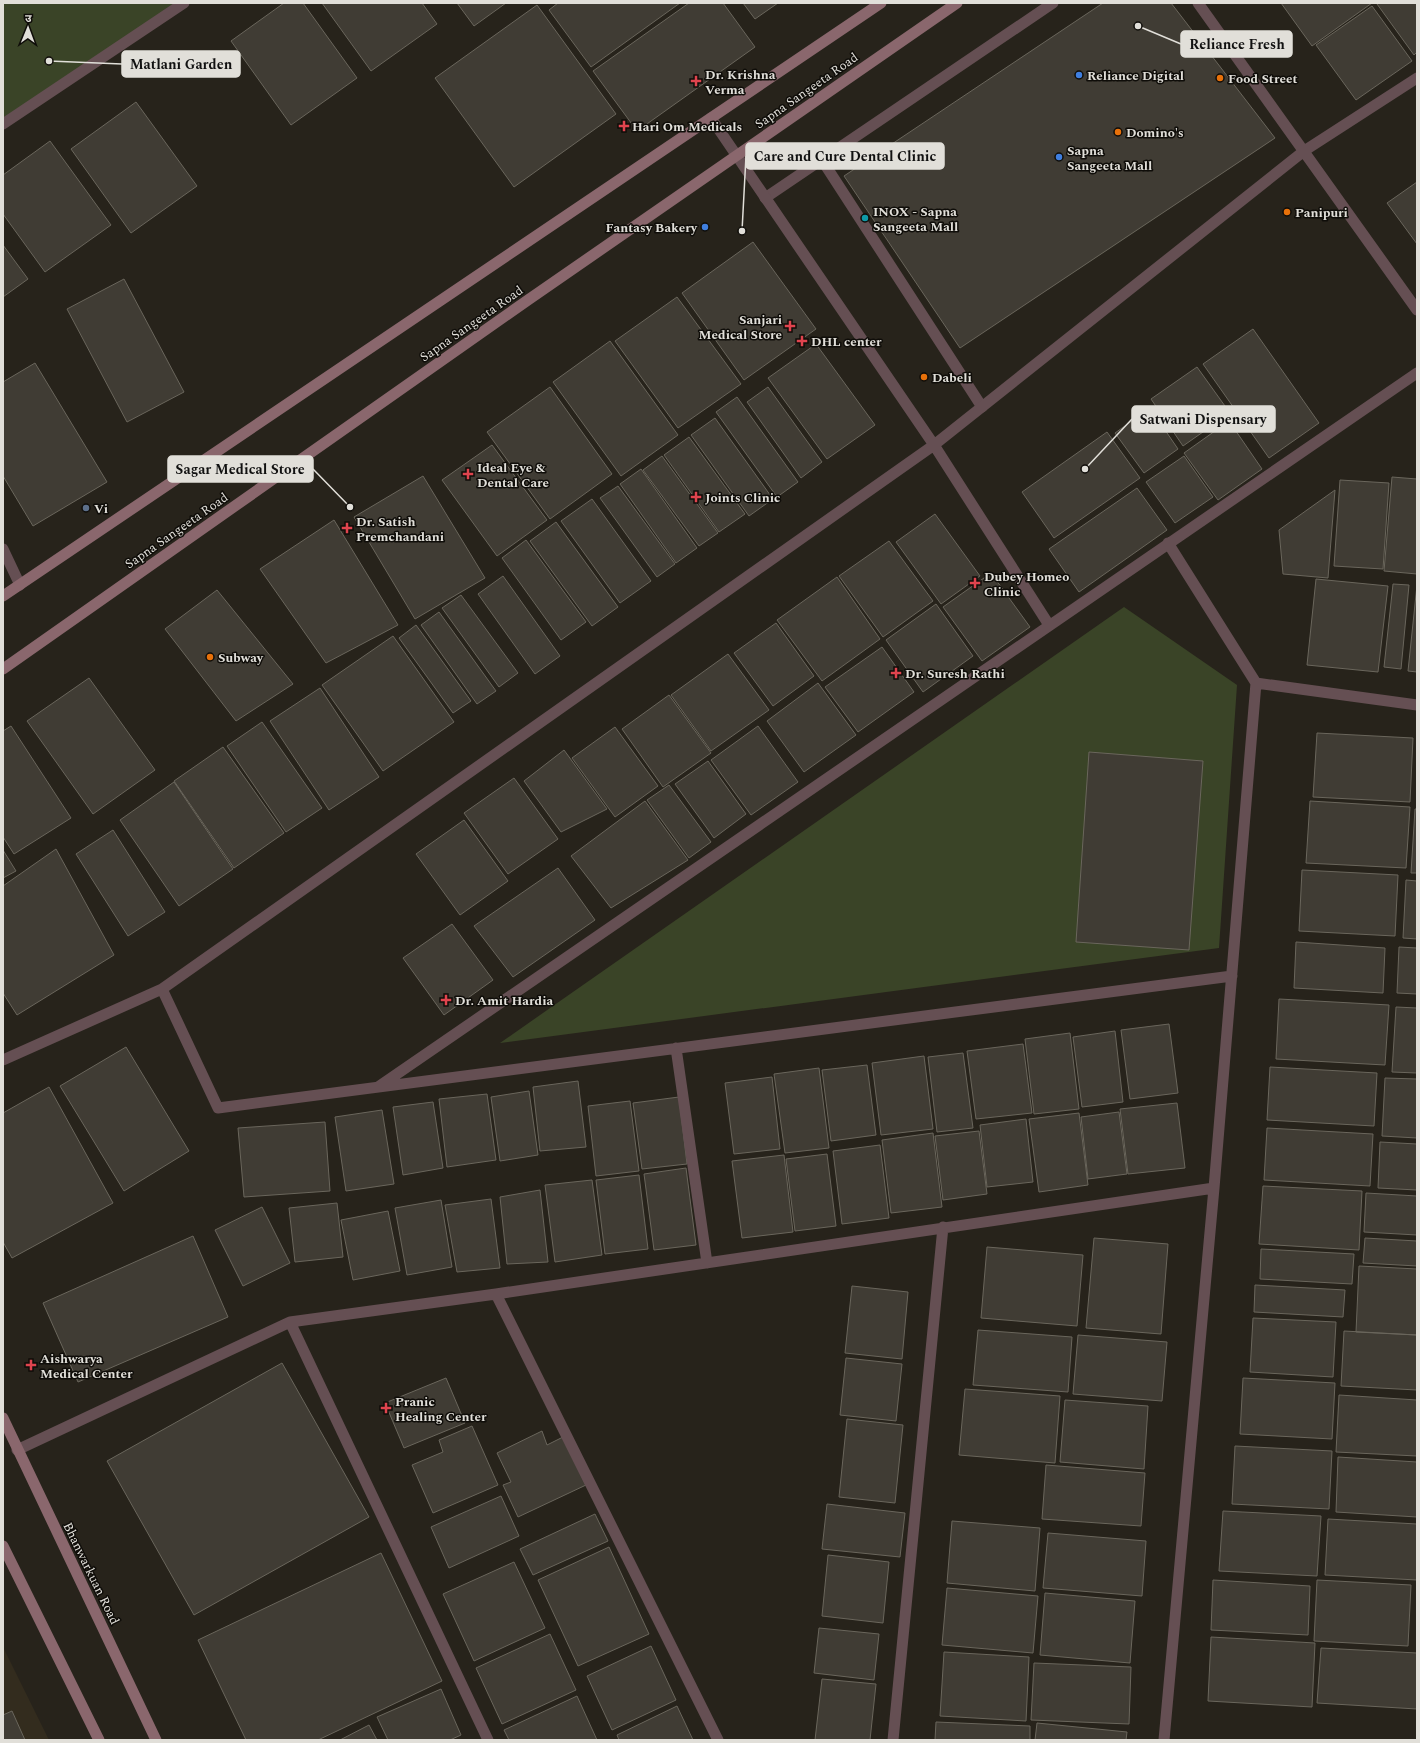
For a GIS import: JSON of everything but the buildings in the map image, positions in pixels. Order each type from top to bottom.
[{"type":"main road","points":[[3,596],[881,3]]},
{"type":"main road","name":"Sapna Sangeeta Road","points":[[3,669],[521,304],[957,3]]},
{"type":"main road","name":"Bhanwarkuan Road","points":[[3,1418],[156,1740]]},
{"type":"main road","points":[[3,1546],[99,1740]]},
{"type":"street","points":[[3,124],[184,3]]},
{"type":"street","points":[[766,198],[1053,3]]},
{"type":"street","points":[[1198,3],[1417,310]]},
{"type":"street","points":[[3,1060],[162,989],[934,445],[1304,151],[1417,78]]},
{"type":"street","points":[[711,118],[934,445],[1049,625]]},
{"type":"street","points":[[822,160],[982,407]]},
{"type":"street","points":[[378,1087],[1417,373]]},
{"type":"street","points":[[1164,1740],[1214,1188],[1256,683],[1168,543]]},
{"type":"street","points":[[3,549],[20,584]]},
{"type":"street","points":[[1256,683],[1417,705]]},
{"type":"street","points":[[162,989],[218,1108],[1232,976]]},
{"type":"street","points":[[676,1048],[707,1263]]},
{"type":"street","points":[[17,1450],[290,1322],[496,1294],[1214,1188]]},
{"type":"street","points":[[893,1740],[943,1228]]},
{"type":"street","points":[[496,1294],[718,1740]]},
{"type":"street","points":[[290,1322],[488,1740]]},
{"type":"shaded area","points":[[3,1647],[49,1740],[3,1740]]},
{"type":"green space","points":[[3,3],[188,3],[3,120]]},
{"type":"green space","points":[[1124,607],[1237,685],[1219,948],[500,1043]]},
{"type":"place","name":"Reliance Fresh","points":[[1138,26]]},
{"type":"place","name":"Matlani Garden","points":[[49,61]]},
{"type":"place","name":"Reliance Digital","points":[[1079,75]]},
{"type":"place","name":"Food Street","points":[[1220,78]]},
{"type":"place","name":"Dr. Krishna Verma","points":[[696,81]]},
{"type":"place","name":"Hari Om Medicals","points":[[624,126]]},
{"type":"place","name":"Domino's","points":[[1118,132]]},
{"type":"place","name":"Sapna Sangeeta Mall","points":[[1059,157]]},
{"type":"place","name":"Panipuri","points":[[1287,212]]},
{"type":"place","name":"INOX - Sapna Sangeeta Mall","points":[[865,218]]},
{"type":"place","name":"Fantasy Bakery","points":[[705,227]]},
{"type":"place","name":"Care and Cure Dental Clinic","points":[[742,231]]},
{"type":"place","name":"Sanjari Medical Store","points":[[790,326]]},
{"type":"place","name":"DHL center","points":[[802,341]]},
{"type":"place","name":"Dabeli","points":[[924,377]]},
{"type":"place","name":"Satwani Dispensary","points":[[1085,469]]},
{"type":"place","name":"Ideal Eye & Dental Care","points":[[468,474]]},
{"type":"place","name":"Joints Clinic","points":[[696,497]]},
{"type":"place","name":"Sagar Medical Store","points":[[350,507]]},
{"type":"place","name":"Vi","points":[[86,508]]},
{"type":"place","name":"Dr. Satish Premchandani","points":[[347,528]]},
{"type":"place","name":"Dubey Homeo Clinic","points":[[975,583]]},
{"type":"place","name":"Subway","points":[[210,657]]},
{"type":"place","name":"Dr. Suresh Rathi","points":[[896,673]]},
{"type":"place","name":"Dr. Amit Hardia","points":[[446,1000]]},
{"type":"place","name":"Aishwarya Medical Center","points":[[31,1365]]},
{"type":"place","name":"Pranic Healing Center","points":[[386,1408]]}]
